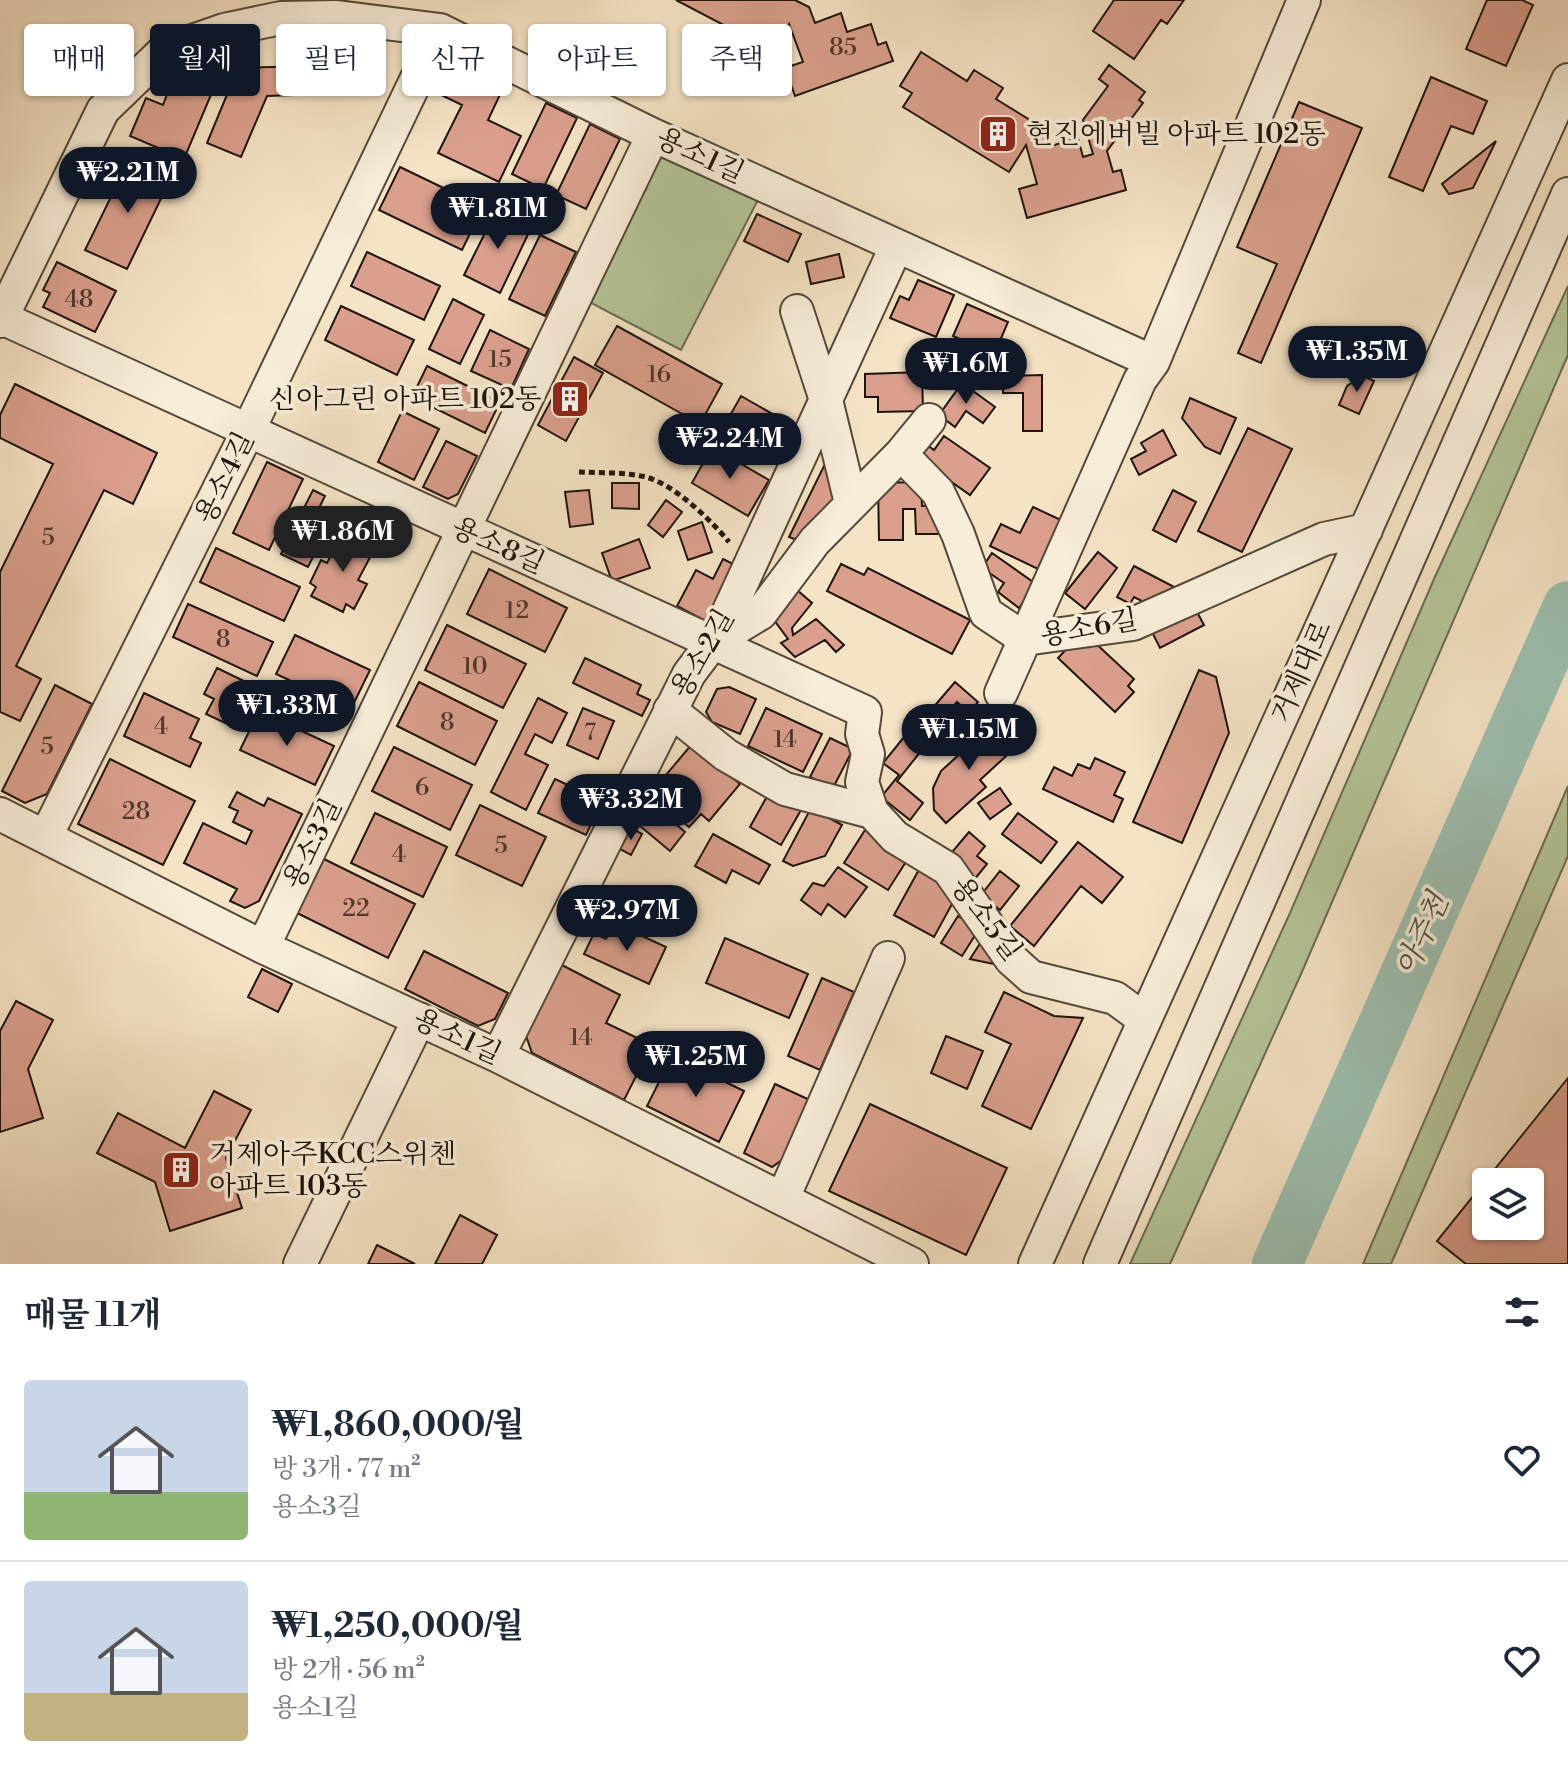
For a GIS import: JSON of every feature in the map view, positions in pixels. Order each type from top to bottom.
[{"type":"street","points":[[1001,693],[1140,380],[1153,362],[1304,0]]},
{"type":"street","name":"용소1길","points":[[1,320],[103,110],[164,51],[224,30],[281,18],[337,17],[402,25]]},
{"type":"street","name":"용소1길","points":[[512,65],[653,135],[1153,362]]},
{"type":"street","name":"거제대로","points":[[1035,1264],[1366,530],[1560,120],[1568,80]]},
{"type":"street","name":"용소4길","points":[[46,836],[249,429],[408,96]]},
{"type":"street","name":"용소3길","points":[[263,947],[653,135]]},
{"type":"street","name":"거제대로","points":[[1100,1264],[1568,194]]},
{"type":"street","name":"용소2길","points":[[498,1056],[670,710],[689,674],[713,642],[896,247]]},
{"type":"street","points":[[797,311],[826,400],[851,503]]},
{"type":"street","name":"용소8길","points":[[1,320],[249,429],[463,530],[865,712],[862,734],[868,754],[862,782],[872,812]]},
{"type":"street","points":[[713,642],[761,613],[815,541],[901,454],[929,420]]},
{"type":"street","name":"용소6길","points":[[901,454],[938,492],[958,534],[986,613],[1025,639],[1133,624],[1324,539],[1366,530]]},
{"type":"street","points":[[670,710],[726,755],[785,789],[872,812]]},
{"type":"street","name":"용소5길","points":[[872,812],[895,837],[948,869],[1011,959],[1031,977],[1115,998],[1145,1020]]},
{"type":"street","name":"용소1길","points":[[0,814],[263,947],[498,1056],[912,1264]]},
{"type":"street","points":[[783,1198],[888,958]]},
{"type":"street","points":[[300,1264],[419,1019]]},
{"type":"path","points":[[579,472],[644,476],[683,498],[731,543],[753,558]]},
{"type":"green space","points":[[653,135],[765,186],[681,350],[576,295]]},
{"type":"green space","points":[[1568,286],[1568,355],[1301,974],[1170,1264],[1130,1264],[1290,913],[1434,579]]},
{"type":"green space","points":[[1568,786],[1568,856],[1391,1264],[1363,1264]]},
{"type":"building","points":[[676,0],[795,0],[809,7],[815,23],[841,13],[847,32],[871,24],[878,45],[886,42],[893,61],[795,96],[792,66],[803,62],[792,24],[722,24]]},
{"type":"building","points":[[1114,0],[1184,0],[1167,24],[1161,20],[1134,59],[1093,31]]},
{"type":"building","points":[[1487,0],[1522,0],[1533,5],[1506,66],[1466,49]]},
{"type":"building","name":"현진에버빌 아파트 102동","points":[[921,52],[967,81],[974,70],[1003,88],[996,99],[1046,130],[1051,146],[1078,138],[1083,157],[1093,154],[1083,120],[1108,86],[1099,79],[1109,65],[1145,92],[1139,100],[1143,103],[1107,151],[1113,172],[1121,170],[1126,190],[1027,218],[1019,189],[1037,184],[1026,145],[1009,172],[903,107],[912,93],[900,86]]},
{"type":"building","points":[[260,67],[276,67],[276,96],[267,96],[241,157],[207,143],[226,96],[260,96]]},
{"type":"building","points":[[1431,77],[1487,101],[1473,134],[1451,126],[1423,191],[1389,177]]},
{"type":"building","points":[[166,96],[210,96],[184,159],[130,136],[146,98],[163,105]]},
{"type":"building","points":[[443,96],[499,96],[488,120],[521,136],[499,182],[438,153],[462,105]]},
{"type":"building","points":[[1299,102],[1362,128],[1261,363],[1238,353],[1277,264],[1237,247]]},
{"type":"building","points":[[546,103],[577,118],[543,189],[512,174]]},
{"type":"building","points":[[590,124],[620,139],[586,209],[556,195]]},
{"type":"building","points":[[1496,141],[1473,188],[1449,194],[1442,184]]},
{"type":"building","points":[[129,160],[170,180],[127,269],[85,250]]},
{"type":"building","points":[[400,167],[483,207],[462,250],[379,210]]},
{"type":"building","points":[[497,209],[532,226],[500,293],[464,275]]},
{"type":"building","points":[[757,214],[801,234],[788,262],[744,241]]},
{"type":"building","points":[[540,235],[576,252],[545,316],[509,299]]},
{"type":"building","points":[[367,252],[440,286],[424,320],[351,286]]},
{"type":"building","points":[[839,254],[844,277],[811,284],[806,262]]},
{"type":"building","points":[[57,262],[116,291],[95,332],[43,307],[50,293],[43,290]]},
{"type":"building","points":[[918,280],[954,295],[936,337],[890,318],[900,296],[909,300]]},
{"type":"building","points":[[453,299],[484,315],[460,364],[429,349]]},
{"type":"building","points":[[967,304],[1008,322],[994,355],[953,336]]},
{"type":"building","points":[[341,306],[414,340],[397,375],[325,340]]},
{"type":"building","points":[[617,326],[722,384],[700,424],[595,365]]},
{"type":"building","points":[[490,330],[529,349],[511,389],[471,371]]},
{"type":"building","name":"신아그린 아파트 102동","points":[[574,357],[603,373],[566,441],[538,425]]},
{"type":"building","points":[[427,366],[500,402],[485,433],[412,397]]},
{"type":"building","points":[[922,372],[923,411],[878,412],[878,397],[865,397],[865,374]]},
{"type":"building","points":[[1042,375],[1042,431],[1023,431],[1023,393],[1003,393],[1003,376]]},
{"type":"building","points":[[1363,376],[1374,381],[1359,414],[1339,405],[1347,386]]},
{"type":"building","points":[[962,383],[995,407],[983,423],[966,411],[955,427],[939,415]]},
{"type":"building","points":[[15,384],[157,453],[133,504],[104,490],[16,666],[41,679],[20,721],[0,712],[0,572],[53,464],[0,438],[0,415]]},
{"type":"building","points":[[741,396],[797,428],[777,464],[720,433]]},
{"type":"building","points":[[1190,398],[1236,418],[1220,454],[1205,447],[1182,418]]},
{"type":"building","points":[[402,411],[439,429],[414,480],[378,462]]},
{"type":"building","points":[[1248,428],[1292,449],[1242,552],[1198,531]]},
{"type":"building","points":[[1163,430],[1176,455],[1139,475],[1131,459],[1146,451],[1141,443]]},
{"type":"building","points":[[944,436],[990,468],[970,495],[918,458],[927,445],[934,450]]},
{"type":"building","points":[[446,441],[477,456],[458,494],[448,499],[423,487]]},
{"type":"building","points":[[712,447],[769,480],[748,516],[692,483]]},
{"type":"building","points":[[267,462],[303,479],[269,550],[233,533]]},
{"type":"building","points":[[824,466],[836,472],[835,509],[802,542],[789,537]]},
{"type":"building","points":[[921,482],[922,506],[939,505],[940,534],[916,534],[915,509],[903,509],[903,540],[879,540],[878,483]]},
{"type":"building","points":[[612,483],[639,483],[639,509],[612,508]]},
{"type":"building","points":[[313,490],[325,496],[316,514],[331,521],[308,567],[281,554]]},
{"type":"building","points":[[589,490],[593,524],[570,527],[565,492]]},
{"type":"building","points":[[1173,490],[1196,502],[1176,542],[1153,530]]},
{"type":"building","points":[[666,500],[682,512],[663,537],[648,525]]},
{"type":"building","points":[[1033,507],[1063,521],[1040,570],[990,546],[1001,524],[1020,533]]},
{"type":"building","points":[[702,522],[712,552],[688,560],[678,531]]},
{"type":"building","points":[[343,532],[375,548],[358,580],[367,584],[354,609],[346,604],[343,612],[311,596],[316,587],[310,583],[321,560],[327,563]]},
{"type":"building","points":[[639,539],[650,568],[612,581],[602,553]]},
{"type":"building","points":[[216,548],[300,587],[284,621],[200,582]]},
{"type":"building","points":[[1098,552],[1117,568],[1085,609],[1065,593]]},
{"type":"building","points":[[992,553],[1036,584],[1019,608],[998,592],[1004,583],[982,568]]},
{"type":"building","points":[[723,559],[735,565],[705,621],[677,606],[696,570],[713,579]]},
{"type":"building","points":[[841,564],[864,575],[868,568],[970,620],[952,654],[827,591]]},
{"type":"building","points":[[1134,566],[1176,588],[1172,598],[1161,593],[1154,607],[1134,597],[1130,604],[1117,597]]},
{"type":"building","points":[[489,569],[567,608],[545,652],[467,614]]},
{"type":"building","points":[[797,590],[812,603],[792,628],[793,635],[816,619],[844,645],[836,652],[825,640],[795,657],[781,643],[788,639],[771,616]]},
{"type":"building","points":[[188,604],[273,642],[257,676],[173,637]]},
{"type":"building","points":[[1196,610],[1204,625],[1160,648],[1152,632]]},
{"type":"building","points":[[447,625],[526,664],[503,708],[425,670]]},
{"type":"building","points":[[295,635],[370,670],[351,709],[276,674]]},
{"type":"building","points":[[1077,638],[1091,639],[1134,679],[1128,686],[1134,692],[1115,712],[1058,658]]},
{"type":"building","points":[[585,658],[641,685],[637,694],[650,700],[642,716],[573,683]]},
{"type":"building","points":[[217,668],[246,682],[225,723],[206,714],[214,699],[204,694]]},
{"type":"building","points":[[1199,670],[1216,677],[1229,733],[1182,843],[1133,822]]},
{"type":"building","points":[[419,682],[497,721],[475,765],[397,726]]},
{"type":"building","points":[[955,682],[978,702],[969,713],[957,702],[942,720],[931,710]]},
{"type":"building","points":[[55,685],[92,704],[47,794],[25,803],[2,791]]},
{"type":"building","points":[[729,687],[756,699],[740,734],[712,722],[706,712],[717,689]]},
{"type":"building","points":[[144,693],[199,719],[190,738],[201,743],[190,767],[124,736]]},
{"type":"building","points":[[538,698],[567,713],[552,743],[535,734],[525,754],[548,765],[526,810],[491,792]]},
{"type":"building","points":[[583,708],[614,721],[598,759],[567,745]]},
{"type":"building","points":[[766,708],[822,734],[803,772],[748,746]]},
{"type":"building","points":[[259,711],[334,746],[315,785],[240,750]]},
{"type":"building","points":[[917,721],[934,735],[897,781],[923,803],[910,820],[881,797],[899,775],[883,763]]},
{"type":"building","points":[[994,723],[1016,747],[980,780],[986,787],[946,823],[934,810],[933,788],[941,771]]},
{"type":"building","points":[[830,738],[853,749],[833,788],[810,777]]},
{"type":"building","points":[[692,744],[740,784],[709,821],[701,814],[689,827],[650,794]]},
{"type":"building","points":[[394,747],[472,785],[450,830],[372,791]]},
{"type":"building","points":[[1095,758],[1125,772],[1114,795],[1123,799],[1113,822],[1043,789],[1054,767],[1072,776],[1078,764],[1090,769]]},
{"type":"building","points":[[110,759],[195,801],[163,865],[78,824]]},
{"type":"building","points":[[555,779],[602,801],[586,835],[538,813]]},
{"type":"building","points":[[1000,788],[1011,804],[990,819],[978,803]]},
{"type":"building","points":[[770,791],[801,810],[781,845],[750,827]]},
{"type":"building","points":[[237,792],[264,806],[268,798],[302,814],[259,901],[245,908],[230,901],[237,889],[184,863],[203,823],[246,844],[252,831],[233,822],[238,811],[229,807]]},
{"type":"building","points":[[650,802],[685,832],[670,851],[634,821]]},
{"type":"building","points":[[480,805],[546,837],[522,886],[456,855]]},
{"type":"building","points":[[811,808],[842,825],[825,856],[793,866],[783,861]]},
{"type":"building","points":[[375,813],[447,847],[423,897],[351,863]]},
{"type":"building","points":[[1018,813],[1057,842],[1041,863],[1002,834]]},
{"type":"building","points":[[631,828],[642,834],[631,855],[620,849]]},
{"type":"building","points":[[865,830],[909,857],[888,890],[844,863]]},
{"type":"building","points":[[969,832],[985,846],[977,856],[987,864],[974,880],[947,858]]},
{"type":"building","points":[[713,834],[770,865],[759,884],[732,870],[726,883],[695,866]]},
{"type":"building","points":[[1078,842],[1123,877],[1102,903],[1081,886],[1034,946],[1010,926]]},
{"type":"building","points":[[324,859],[415,904],[388,958],[297,913]]},
{"type":"building","points":[[921,866],[940,877],[952,904],[934,937],[894,915]]},
{"type":"building","points":[[838,867],[867,887],[845,917],[828,904],[821,915],[801,900],[813,883],[824,886]]},
{"type":"building","points":[[1000,871],[1019,886],[1000,910],[981,895]]},
{"type":"building","points":[[958,916],[979,929],[962,956],[941,943]]},
{"type":"building","points":[[614,923],[666,947],[649,984],[584,954],[594,933],[606,939]]},
{"type":"building","points":[[725,938],[808,974],[789,1018],[706,983]]},
{"type":"building","points":[[983,939],[1008,967],[970,959]]},
{"type":"building","points":[[424,951],[508,993],[495,1019],[478,1026],[405,989]]},
{"type":"building","points":[[558,963],[620,995],[606,1023],[652,1045],[624,1100],[532,1053],[524,1030]]},
{"type":"building","points":[[262,969],[292,984],[278,1012],[248,997]]},
{"type":"building","points":[[822,978],[854,992],[820,1070],[788,1056]]},
{"type":"building","points":[[1004,992],[1054,1016],[1083,1018],[1031,1129],[982,1106],[1011,1044],[985,1032]]},
{"type":"building","points":[[16,1001],[53,1020],[28,1069],[43,1118],[0,1132],[0,1031]]},
{"type":"building","points":[[946,1036],[983,1051],[967,1089],[931,1073]]},
{"type":"building","points":[[672,1056],[744,1091],[719,1142],[647,1106]]},
{"type":"building","points":[[1568,1078],[1568,1264],[1466,1264],[1437,1241],[1472,1197],[1472,1240],[1544,1240],[1544,1168],[1496,1168]]},
{"type":"building","points":[[775,1084],[812,1101],[786,1157],[772,1167],[744,1153]]},
{"type":"building","name":"거제아주KCC스위첸 아파트 103동","points":[[214,1091],[251,1110],[226,1158],[242,1208],[170,1231],[155,1182],[97,1153],[118,1113],[185,1148]]},
{"type":"building","points":[[870,1104],[1007,1168],[966,1255],[829,1191]]},
{"type":"building","points":[[460,1215],[497,1235],[482,1264],[435,1264]]},
{"type":"building","points":[[377,1245],[415,1264],[368,1264]]},
{"type":"waterway","name":"아주천","points":[[1277,1264],[1568,606]]},
{"type":"place","name":"현진에버빌 아파트 102동","points":[[998,134]]},
{"type":"place","name":"신아그린 아파트 102동","points":[[570,399]]},
{"type":"place","name":"거제아주KCC스위첸 아파트 103동","points":[[181,1170]]}]
